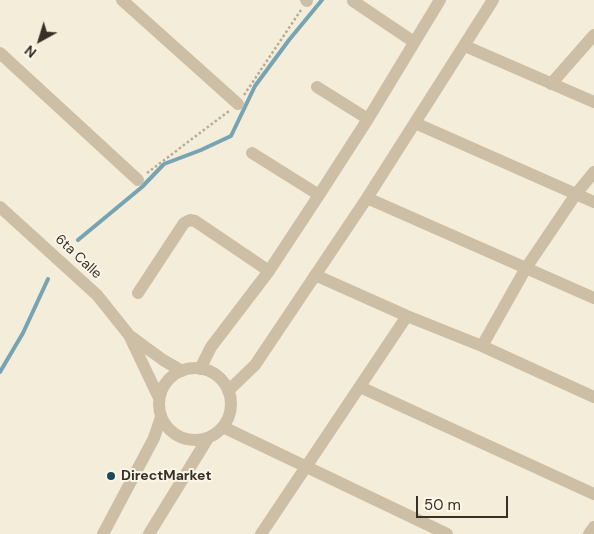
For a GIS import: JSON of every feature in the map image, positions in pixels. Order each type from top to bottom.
[{"type":"street","points":[[122,0],[238,104]]},
{"type":"street","points":[[200,369],[211,347],[269,271],[319,195],[368,119],[440,0]]},
{"type":"street","points":[[228,391],[255,365],[367,198],[493,0]]},
{"type":"street","points":[[353,1],[414,42]]},
{"type":"street","points":[[551,84],[594,35]]},
{"type":"street","points":[[465,46],[594,102]]},
{"type":"street","points":[[0,53],[138,180]]},
{"type":"street","points":[[317,87],[368,119]]},
{"type":"street","points":[[415,123],[594,202]]},
{"type":"street","points":[[252,153],[319,195]]},
{"type":"street","points":[[482,346],[526,268],[576,194],[594,172]]},
{"type":"street","points":[[367,198],[594,298]]},
{"type":"street","name":"6ta Calle","points":[[0,207],[97,295],[129,335],[159,398]]},
{"type":"street","points":[[138,293],[184,223],[190,220],[269,271]]},
{"type":"street","points":[[315,275],[482,346],[594,397]]},
{"type":"street","points":[[261,534],[408,316]]},
{"type":"street","name":"6ta Calle","points":[[129,335],[163,360],[182,370]]},
{"type":"street","points":[[149,534],[208,438],[223,427],[229,416],[231,404],[228,391],[222,380],[212,373],[200,369],[182,370],[171,377],[163,386],[159,398],[161,417],[169,429],[180,437],[194,440],[208,438]]},
{"type":"street","points":[[360,387],[594,494]]},
{"type":"street","points":[[103,534],[154,438],[161,417]]},
{"type":"street","points":[[223,427],[447,534]]},
{"type":"street","points":[[590,534],[594,527]]},
{"type":"waterway","points":[[78,240],[142,187],[164,164],[231,136],[255,86],[322,0]]},
{"type":"waterway","points":[[0,372],[23,333],[48,279]]},
{"type":"place","name":"DirectMarket","points":[[111,476]]}]
